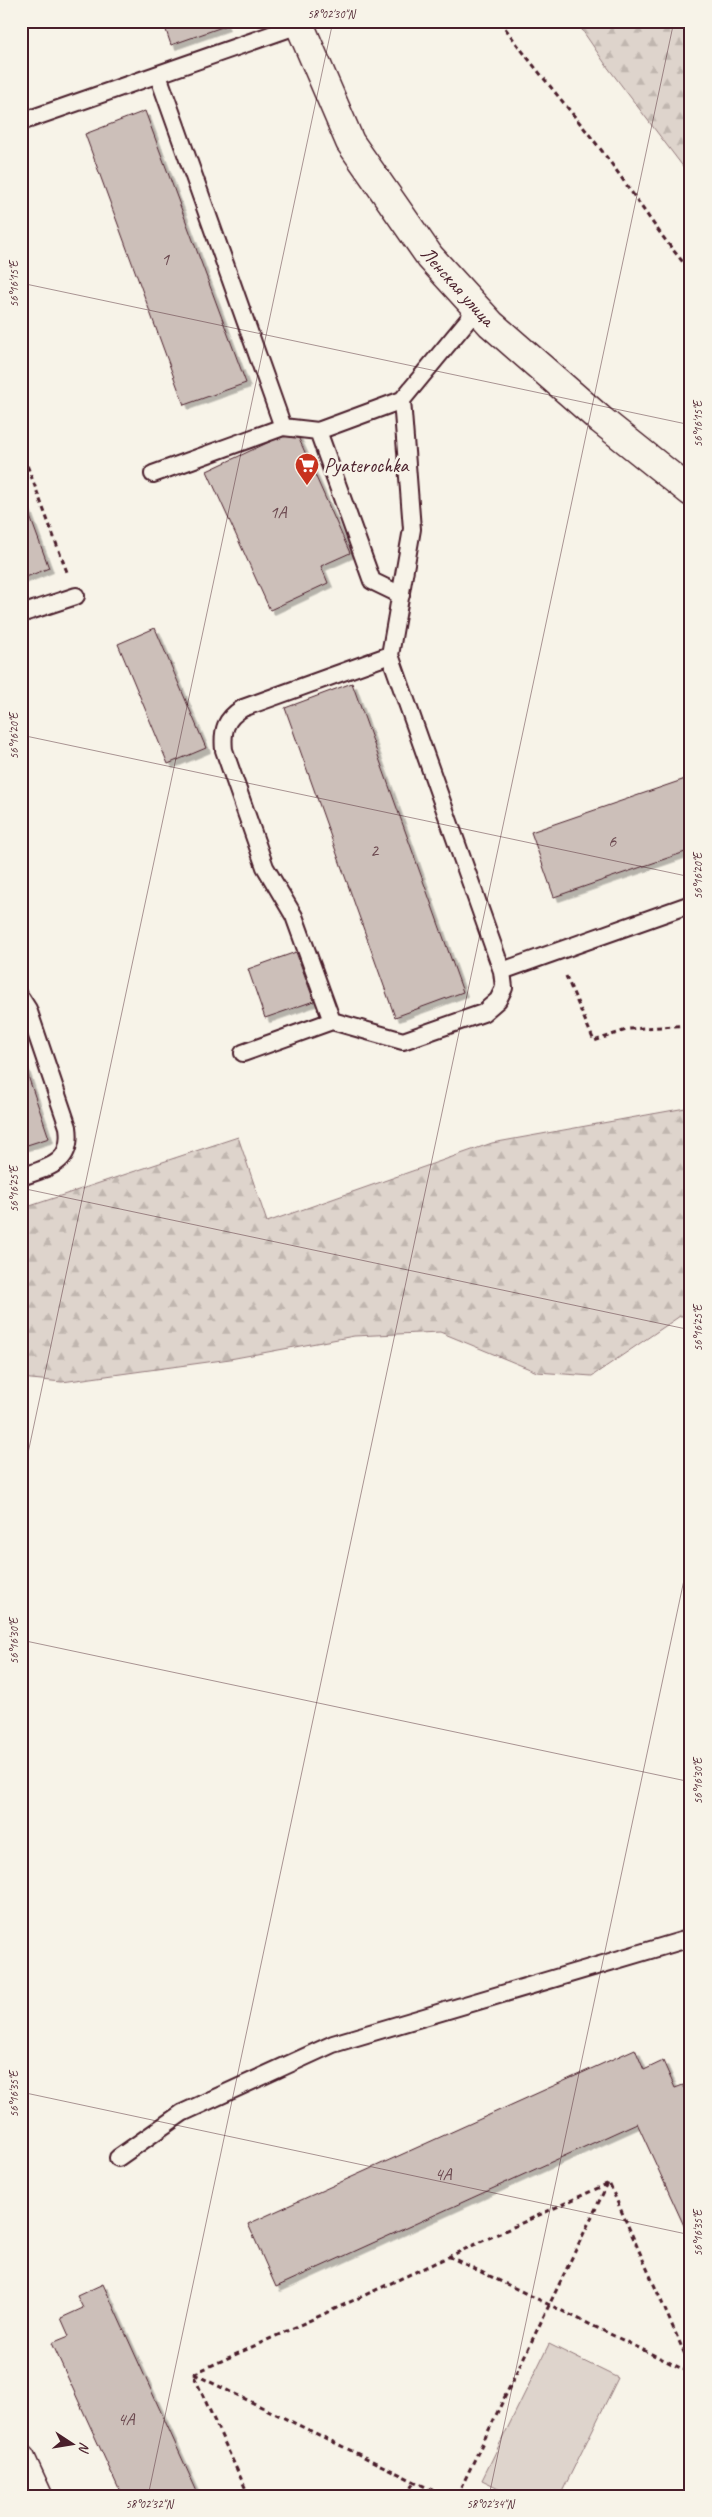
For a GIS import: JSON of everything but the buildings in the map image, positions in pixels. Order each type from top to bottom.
[{"type":"street","name":"Ленская улица","points":[[299,23],[350,142],[430,257],[491,324],[601,420],[691,492]]},
{"type":"street","points":[[21,2459],[38,2496]]},
{"type":"lane","points":[[21,122],[158,75],[299,23]]},
{"type":"lane","points":[[158,75],[283,427]]},
{"type":"lane","points":[[153,474],[283,427],[318,430],[402,400],[477,309]]},
{"type":"lane","points":[[243,1053],[332,1021],[404,1041],[482,1013],[498,1000],[504,988],[502,971],[390,655],[412,529],[402,400]]},
{"type":"lane","points":[[318,430],[372,581],[401,595]]},
{"type":"lane","points":[[21,614],[76,596]]},
{"type":"lane","points":[[332,1021],[294,916],[265,867],[224,750],[222,731],[231,716],[243,708],[390,655]]},
{"type":"lane","points":[[502,971],[691,904]]},
{"type":"lane","points":[[21,998],[28,1009],[65,1118],[70,1141],[64,1158],[47,1168],[21,1177]]},
{"type":"lane","points":[[118,2158],[182,2113],[333,2044],[691,1938]]},
{"type":"path","points":[[500,21],[530,63],[602,152],[674,252],[691,271]]},
{"type":"path","points":[[21,449],[76,596]]},
{"type":"path","points":[[556,952],[594,1041],[629,1029],[691,1025]]},
{"type":"path","points":[[193,2374],[608,2183]]},
{"type":"path","points":[[458,2496],[608,2183]]},
{"type":"path","points":[[608,2183],[691,2368]]},
{"type":"path","points":[[448,2256],[691,2374]]},
{"type":"path","points":[[193,2374],[444,2496]]},
{"type":"path","points":[[193,2374],[249,2496]]},
{"type":"path","points":[[407,2496],[414,2481]]},
{"type":"green space","points":[[576,21],[691,21],[691,177],[606,65]]},
{"type":"green space","points":[[691,1107],[691,1315],[680,1316],[592,1376],[537,1372],[440,1332],[354,1336],[230,1359],[62,1382],[21,1378],[21,1209],[238,1137],[267,1222],[492,1143]]},
{"type":"green space","points":[[549,2344],[618,2378],[560,2496],[515,2496],[482,2480]]},
{"type":"place","name":"Pyaterochka","points":[[307,486]]}]
